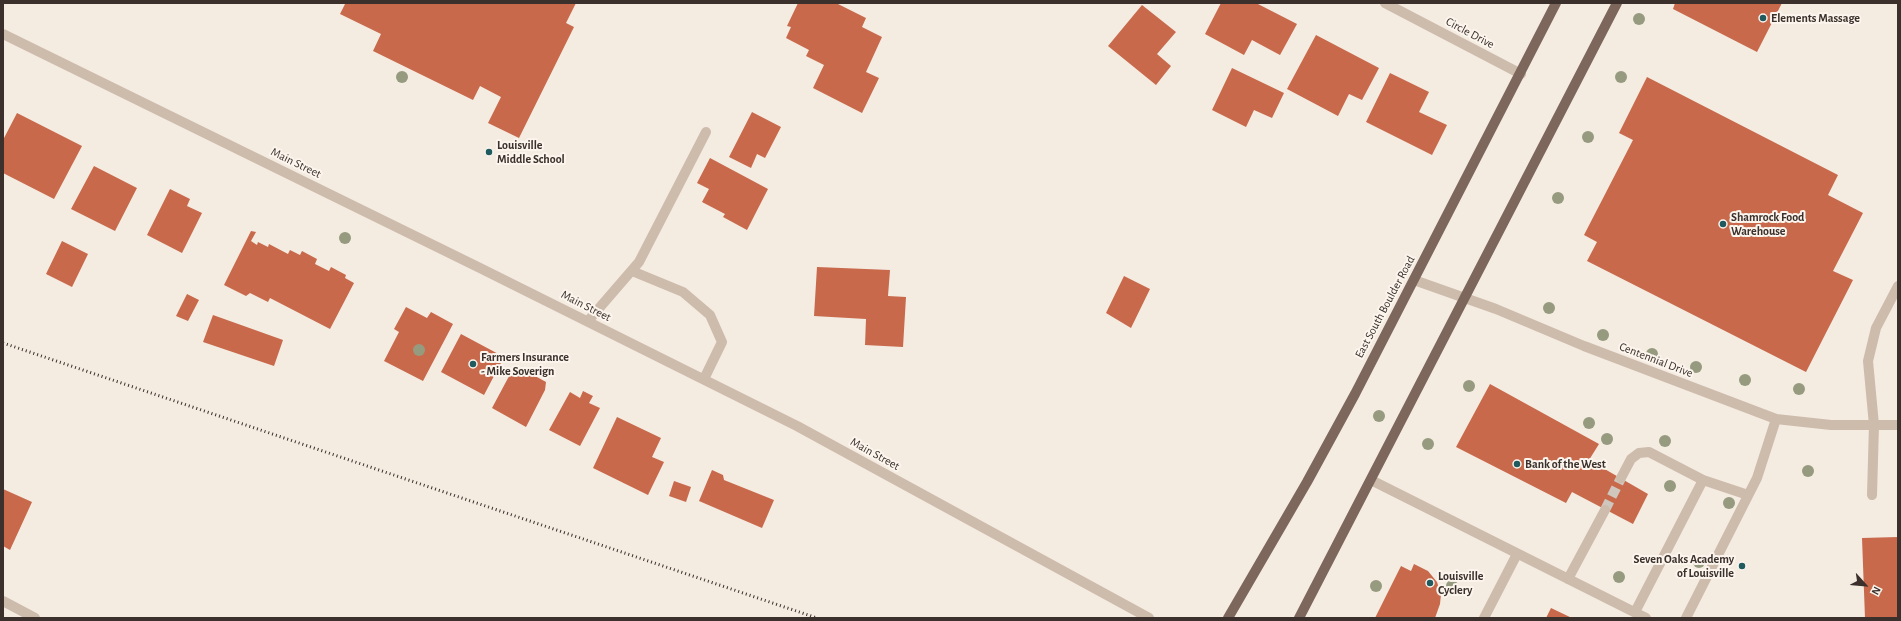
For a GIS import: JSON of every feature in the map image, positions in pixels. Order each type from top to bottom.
[{"type":"main road","name":"East South Boulder Road","points":[[1228,618],[1306,482],[1414,280],[1521,74],[1556,3]]},
{"type":"main road","points":[[1299,618],[1617,3]]},
{"type":"street","name":"Circle Drive","points":[[1385,3],[1521,74]]},
{"type":"street","name":"Main Street","points":[[3,34],[588,321],[797,426],[1150,618]]},
{"type":"street","points":[[588,321],[639,262],[706,132]]},
{"type":"street","points":[[632,271],[683,292],[710,315],[722,342],[704,379]]},
{"type":"street","name":"Centennial Drive","points":[[1414,280],[1496,309],[1584,346],[1776,419],[1832,425],[1898,425]]},
{"type":"street","points":[[1872,496],[1874,425],[1868,361],[1876,328],[1898,286]]},
{"type":"street","points":[[1686,618],[1756,478],[1776,419]]},
{"type":"street","points":[[1621,478],[1632,459],[1639,453],[1649,452],[1704,480],[1748,495]]},
{"type":"street","points":[[1371,480],[1646,618]]},
{"type":"street","points":[[1635,612],[1704,480]]},
{"type":"street","points":[[1568,579],[1605,510]]},
{"type":"street","points":[[1484,618],[1517,554]]},
{"type":"street","points":[[3,601],[34,618]]},
{"type":"building","name":"Louisville Middle School","points":[[342,3],[576,3],[566,23],[574,27],[519,138],[488,123],[501,97],[480,86],[473,100],[373,51],[381,34],[340,14],[345,4]]},
{"type":"building","points":[[798,3],[836,3],[866,18],[862,27],[882,37],[866,72],[879,78],[862,113],[813,88],[824,65],[806,56],[809,50],[786,38],[791,27],[787,26]]},
{"type":"building","points":[[1221,3],[1256,3],[1297,24],[1280,55],[1252,40],[1244,55],[1205,34]]},
{"type":"building","points":[[1675,3],[1782,3],[1757,52],[1673,9]]},
{"type":"building","points":[[1142,5],[1176,32],[1157,54],[1171,66],[1156,85],[1108,46]]},
{"type":"building","points":[[1316,35],[1379,68],[1362,100],[1349,94],[1338,116],[1287,89]]},
{"type":"building","points":[[1232,68],[1284,93],[1272,118],[1254,110],[1246,127],[1212,110]]},
{"type":"building","points":[[1390,73],[1429,92],[1419,112],[1447,125],[1432,155],[1366,122]]},
{"type":"building","name":"Shamrock Food Warehouse","points":[[1647,77],[1838,175],[1828,195],[1863,213],[1833,271],[1853,280],[1806,372],[1587,261],[1597,242],[1584,235],[1633,140],[1619,133]]},
{"type":"building","points":[[752,112],[781,127],[765,158],[757,154],[751,168],[729,157]]},
{"type":"building","points":[[17,113],[82,146],[54,199],[3,173],[3,140]]},
{"type":"building","points":[[710,158],[768,189],[747,230],[723,217],[725,214],[702,202],[709,189],[697,183]]},
{"type":"building","points":[[94,166],[137,188],[115,231],[71,209]]},
{"type":"building","points":[[170,189],[190,199],[187,206],[202,213],[182,253],[147,235]]},
{"type":"building","points":[[251,231],[256,232],[251,241],[257,245],[258,242],[268,247],[269,244],[288,254],[290,250],[300,255],[302,251],[317,259],[315,264],[329,271],[331,267],[346,275],[345,278],[354,283],[330,329],[270,298],[268,302],[250,293],[246,296],[224,285]]},
{"type":"building","points":[[62,241],[88,254],[72,287],[46,274]]},
{"type":"building","points":[[817,267],[890,270],[888,296],[906,297],[903,347],[865,345],[866,319],[814,316]]},
{"type":"building","points":[[1124,276],[1150,289],[1131,328],[1106,313]]},
{"type":"building","points":[[187,294],[199,300],[188,321],[176,316]]},
{"type":"building","points":[[406,307],[427,318],[431,312],[453,324],[423,381],[384,361],[399,332],[394,329]]},
{"type":"building","points":[[213,315],[283,340],[274,366],[203,342]]},
{"type":"building","name":"Farmers Insurance - Mike Soverign","points":[[461,334],[504,357],[484,395],[441,372]]},
{"type":"building","points":[[515,365],[546,382],[545,390],[526,427],[492,408]]},
{"type":"building","points":[[1490,384],[1599,444],[1589,460],[1648,494],[1633,524],[1572,492],[1566,503],[1456,447]]},
{"type":"building","points":[[583,391],[593,396],[589,403],[600,408],[580,446],[549,430],[570,392],[580,398]]},
{"type":"building","points":[[617,417],[661,438],[652,457],[664,462],[648,495],[593,468]]},
{"type":"building","points":[[712,470],[723,475],[724,480],[774,500],[762,528],[699,501]]},
{"type":"building","points":[[674,481],[691,487],[686,502],[669,496]]},
{"type":"building","points":[[3,489],[32,502],[10,550],[3,546]]},
{"type":"building","points":[[1898,537],[1898,618],[1865,618],[1862,538]]},
{"type":"building","points":[[1414,564],[1428,571],[1437,582],[1441,594],[1440,604],[1435,618],[1375,618],[1401,566],[1411,571]]},
{"type":"building","points":[[1551,608],[1572,618],[1546,618]]},
{"type":"tunnel","points":[[1605,510],[1621,478]]},
{"type":"railway","points":[[3,343],[817,618]]},
{"type":"place","name":"Elements Massage","points":[[1763,18]]},
{"type":"place","name":"Louisville Middle School","points":[[489,152]]},
{"type":"place","name":"Shamrock Food Warehouse","points":[[1723,224]]},
{"type":"place","name":"Farmers Insurance - Mike Soverign","points":[[473,364]]},
{"type":"place","name":"Bank of the West","points":[[1517,464]]},
{"type":"place","name":"Seven Oaks Academy of Louisville","points":[[1742,566]]},
{"type":"place","name":"Louisville Cyclery","points":[[1430,583]]}]
